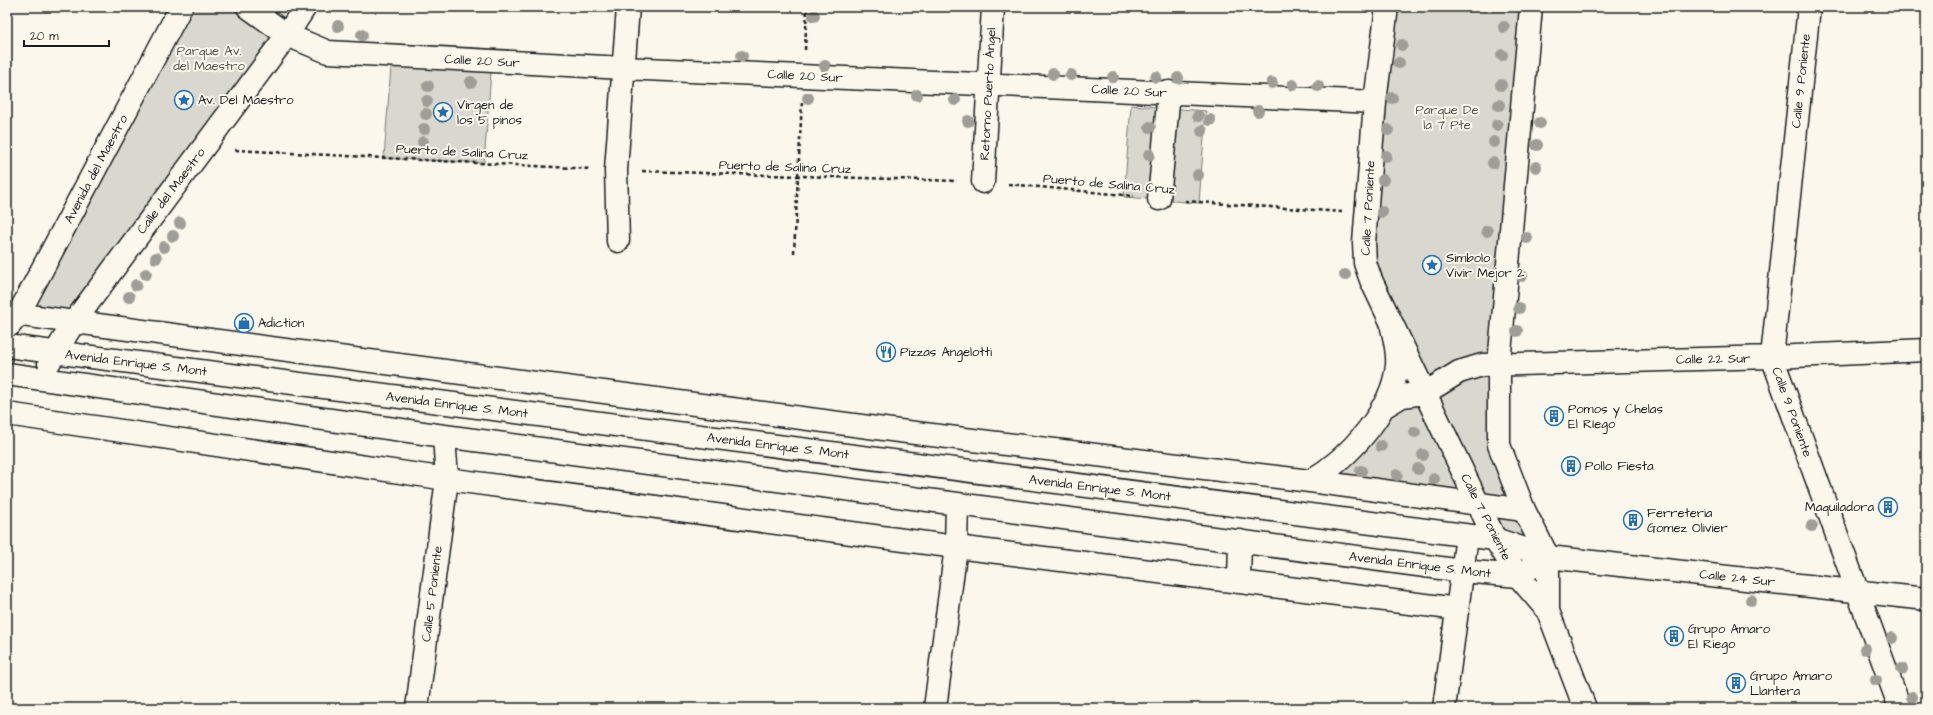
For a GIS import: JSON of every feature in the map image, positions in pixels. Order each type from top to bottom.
[{"type":"street","name":"Avenida del Maestro","points":[[11,319],[181,7]]},
{"type":"street","name":"Calle 20 Sur","points":[[248,7],[288,35],[328,52],[624,68],[1376,102]]},
{"type":"street","name":"Calle del Maestro","points":[[40,378],[54,352],[74,322],[288,35],[306,7]]},
{"type":"street","points":[[618,241],[616,170],[628,7]]},
{"type":"street","name":"Retorno Puerto Ángel","points":[[983,182],[993,7]]},
{"type":"street","name":"Calle 7 Poniente","points":[[1387,7],[1376,102],[1366,213],[1364,243],[1365,263],[1371,280],[1495,539],[1518,576],[1548,611]]},
{"type":"street","points":[[1531,7],[1500,364],[1499,445],[1524,510],[1548,557],[1548,611],[1585,708]]},
{"type":"street","name":"Calle 9 Poniente","points":[[1809,7],[1772,357],[1859,592],[1900,708]]},
{"type":"street","points":[[1159,199],[1169,92]]},
{"type":"street","points":[[1310,481],[1329,470],[1350,451],[1382,408],[1392,389],[1397,365],[1396,343],[1390,318]]},
{"type":"street","points":[[11,319],[74,322],[899,431],[1310,481],[1478,505],[1524,510]]},
{"type":"street","name":"Avenida Enrique S. Mont","points":[[7,346],[1495,539],[1548,557]]},
{"type":"street","name":"Calle 22 Sur","points":[[1425,392],[1459,372],[1482,365],[1772,357],[1926,350]]},
{"type":"street","name":"Avenida Enrique S. Mont","points":[[7,374],[444,436],[1463,571],[1518,576]]},
{"type":"street","points":[[1382,408],[1402,396],[1425,392]]},
{"type":"street","points":[[7,414],[447,479],[956,547],[1458,609]]},
{"type":"street","name":"Calle 5 Poniente","points":[[418,708],[447,479],[444,436]]},
{"type":"street","points":[[935,708],[956,547],[957,504]]},
{"type":"street","points":[[1444,708],[1467,536]]},
{"type":"street","points":[[1239,582],[1240,541]]},
{"type":"street","points":[[1518,576],[1548,557]]},
{"type":"street","name":"Calle 24 Sur","points":[[1548,557],[1926,599]]},
{"type":"path","points":[[794,253],[807,7]]},
{"type":"path","name":"Puerto de Salina Cruz","points":[[203,148],[798,178],[983,182],[1159,199],[1366,213]]},
{"type":"green space","name":"Parque Av. del Maestro","points":[[181,7],[305,7],[74,322],[18,315]]},
{"type":"green space","name":"Parque De la 7 Pte","points":[[1387,7],[1529,7],[1498,445],[1534,539],[1501,540],[1479,504],[1310,481],[1350,451],[1397,365],[1371,280]]},
{"type":"green space","points":[[392,53],[492,59],[484,163],[384,158]]},
{"type":"green space","points":[[1131,105],[1206,111],[1199,203],[1124,197]]},
{"type":"place","name":"Av. Del Maestro","points":[[184,100]]},
{"type":"place","name":"Virgen de los 5 pinos","points":[[443,112]]},
{"type":"place","name":"Simbolo Vivir Mejor 2","points":[[1432,265]]},
{"type":"place","name":"Adiction","points":[[244,323]]},
{"type":"place","name":"Pizzas Angelotti","points":[[886,352]]},
{"type":"place","name":"Pomos y Chelas El RIego","points":[[1554,416]]},
{"type":"place","name":"Pollo Fiesta","points":[[1571,466]]},
{"type":"place","name":"Maquiladora","points":[[1888,507]]},
{"type":"place","name":"Ferreteria Gomez Olivier","points":[[1633,520]]},
{"type":"place","name":"Grupo Amaro El Riego","points":[[1674,636]]},
{"type":"place","name":"Grupo Amaro Llantera","points":[[1736,683]]}]
